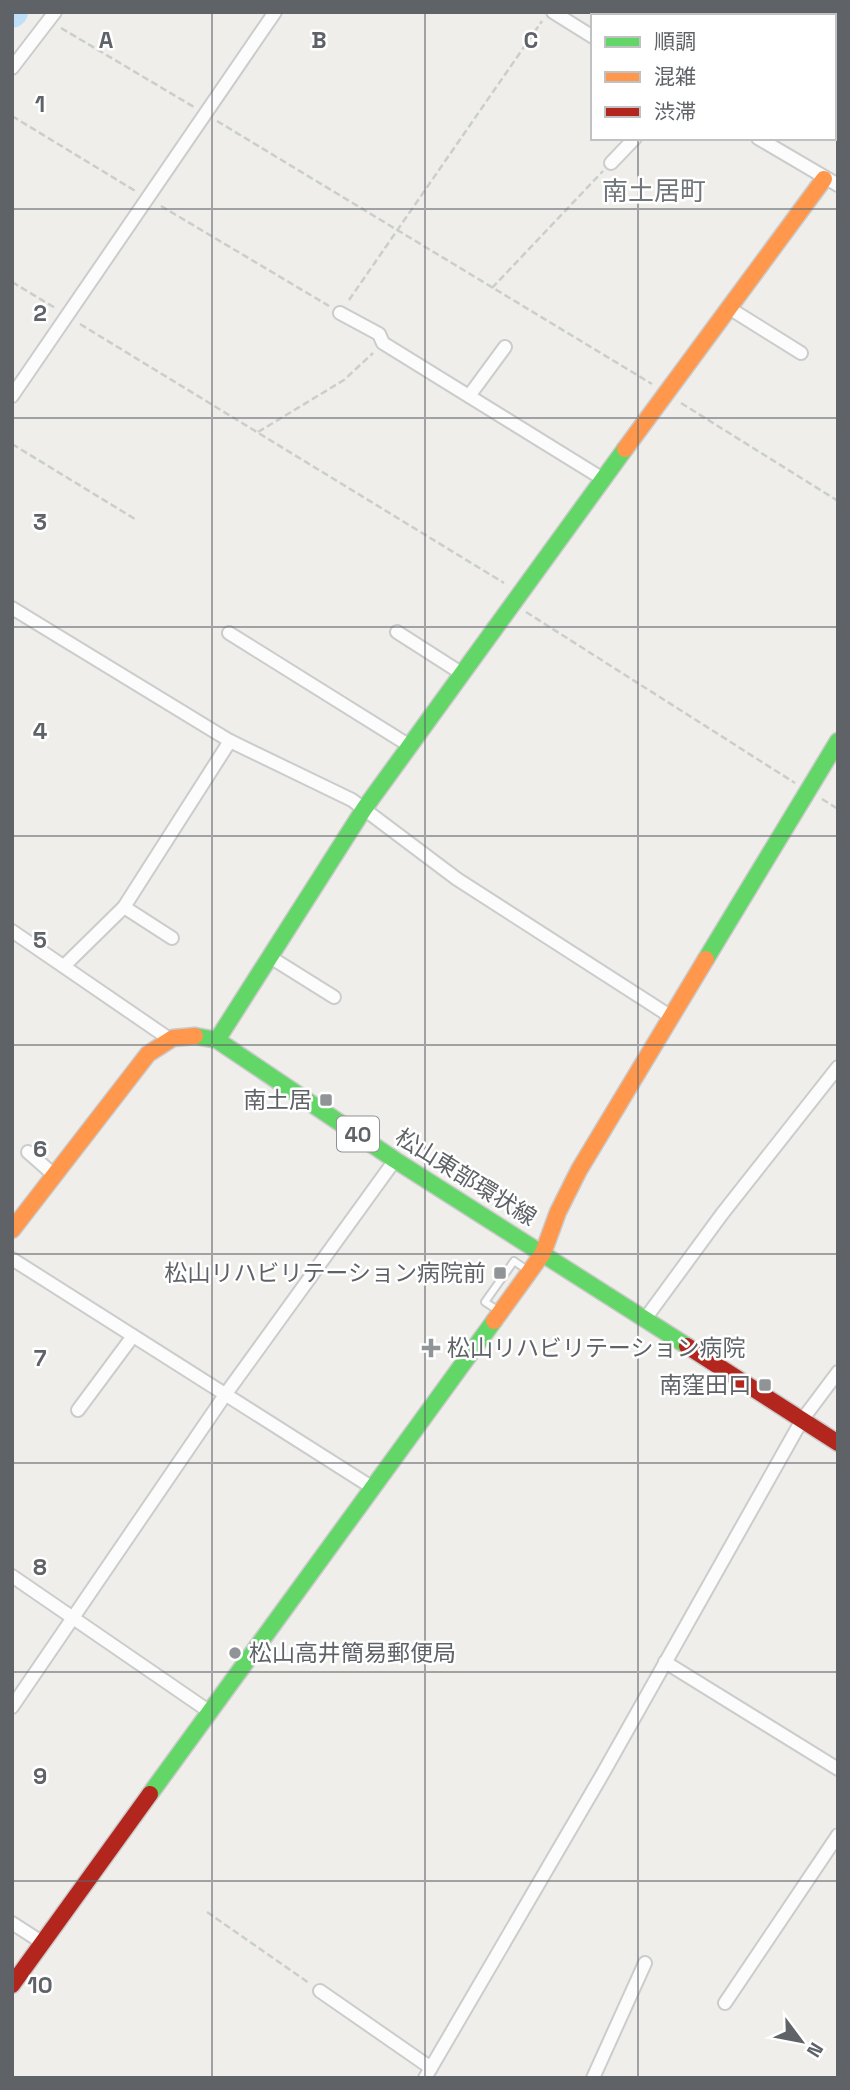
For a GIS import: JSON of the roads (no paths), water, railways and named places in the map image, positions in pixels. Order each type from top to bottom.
[{"type":"street","points":[[12,396],[275,12]]},
{"type":"street","points":[[550,12],[591,36]]},
{"type":"street","points":[[12,68],[52,17]]},
{"type":"street","points":[[611,163],[633,140]]},
{"type":"street","points":[[217,1040],[364,809],[461,673],[729,308],[831,182],[761,140]]},
{"type":"street","points":[[729,308],[801,353]]},
{"type":"street","points":[[340,313],[379,334],[383,343],[603,480]]},
{"type":"street","points":[[469,396],[505,347]]},
{"type":"street","points":[[12,608],[230,741],[352,800],[457,880],[670,1016]]},
{"type":"street","points":[[397,632],[461,673]]},
{"type":"street","points":[[229,633],[410,746]]},
{"type":"street","points":[[64,966],[124,907],[230,741]]},
{"type":"street","points":[[12,1985],[543,1253],[558,1212],[579,1170],[838,741]]},
{"type":"street","points":[[124,907],[172,938]]},
{"type":"street","points":[[12,931],[168,1038],[148,1054],[12,1230]]},
{"type":"street","points":[[270,957],[334,997]]},
{"type":"street","name":"松山東部環状線","points":[[168,1038],[187,1032],[217,1040],[395,1160],[838,1443]]},
{"type":"street","points":[[645,1319],[722,1214],[838,1067]]},
{"type":"street","points":[[28,1152],[54,1175]]},
{"type":"street","points":[[12,1707],[75,1619],[225,1395],[395,1160]]},
{"type":"street","points":[[12,1259],[373,1488]]},
{"type":"street","points":[[78,1410],[133,1336]]},
{"type":"street","points":[[320,1991],[428,2075],[802,1420],[838,1372]]},
{"type":"street","points":[[12,1576],[210,1712]]},
{"type":"street","points":[[665,1662],[838,1769]]},
{"type":"street","points":[[725,2003],[838,1835]]},
{"type":"street","points":[[12,1923],[43,1942]]},
{"type":"street","points":[[593,2078],[645,1963]]},
{"type":"place","name":"南土居","points":[[326,1100]]},
{"type":"place","name":"松山リハビリテーション病院前","points":[[500,1273]]},
{"type":"place","name":"松山リハビリテーション病院","points":[[431,1348]]},
{"type":"place","name":"南窪田口","points":[[765,1385]]},
{"type":"place","name":"松山高井簡易郵便局","points":[[235,1653]]},
{"type":"district","name":"南土居町","points":[[654,191]]}]
